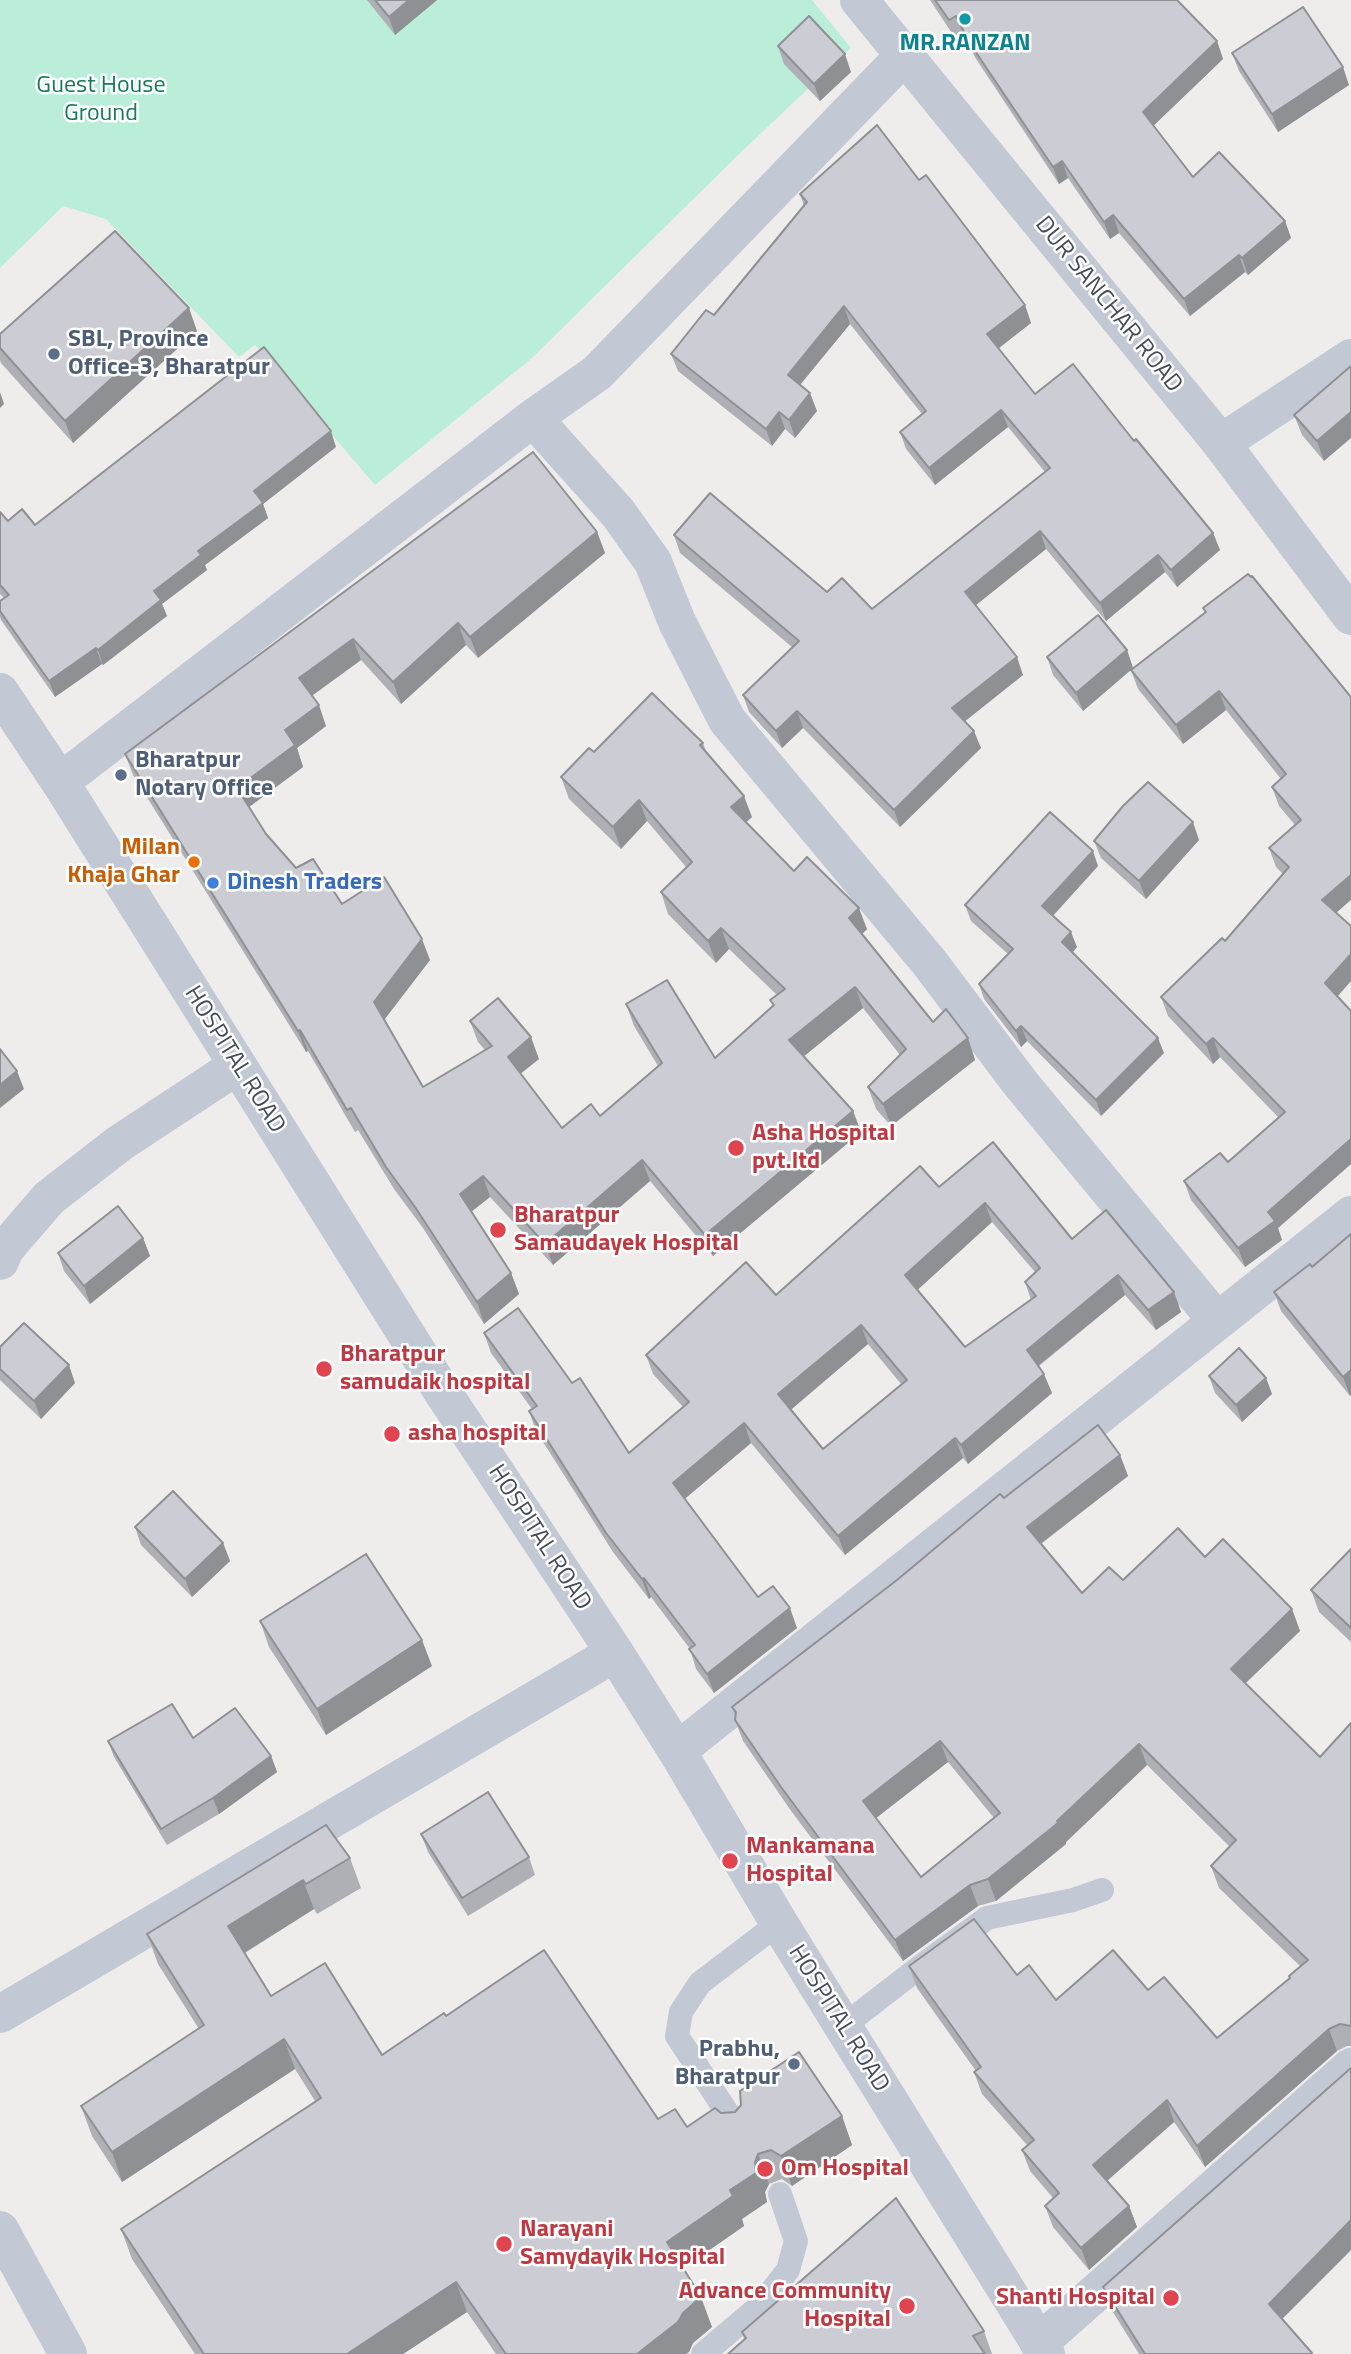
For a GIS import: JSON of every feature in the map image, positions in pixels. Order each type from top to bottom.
[{"type":"street","name":"DUR SANCHAR ROAD","points":[[859,0],[1221,443],[1351,616]]},
{"type":"street","points":[[60,782],[533,418],[597,373],[904,55]]},
{"type":"street","points":[[1221,443],[1351,358]]},
{"type":"street","points":[[533,418],[618,513],[653,562],[677,622],[727,720],[929,962],[1021,1084],[1217,1321]]},
{"type":"street","name":"HOSPITAL ROAD","points":[[0,692],[60,782],[440,1388],[677,1751],[842,2027],[1042,2348]]},
{"type":"street","points":[[0,1261],[5,1249],[49,1198],[120,1143],[237,1066]]},
{"type":"street","points":[[677,1751],[1351,1215]]},
{"type":"street","points":[[0,2014],[615,1653]]},
{"type":"street","points":[[1042,2348],[1351,2067]]},
{"type":"street","points":[[0,2230],[68,2354]]},
{"type":"lane","points":[[842,2027],[987,1919],[1073,1900],[1102,1890]]},
{"type":"lane","points":[[738,2129],[677,2036],[681,2012],[700,1983],[779,1923]]},
{"type":"lane","points":[[703,2354],[760,2306],[788,2270],[796,2241],[780,2194]]},
{"type":"green space","name":"Guest House Ground","points":[[0,0],[812,0],[851,48],[532,358],[375,485],[255,345],[239,357],[106,219],[63,206],[0,268]]},
{"type":"building","points":[[375,0],[409,0],[389,17]]},
{"type":"building","points":[[935,0],[1177,0],[1217,41],[1143,112],[1193,177],[1219,152],[1285,221],[1242,258],[1239,255],[1184,299],[1113,215],[1104,222],[1062,161],[1053,167],[969,42],[956,16],[949,20]]},
{"type":"building","points":[[1303,7],[1343,67],[1272,114],[1232,53]]},
{"type":"building","points":[[809,16],[845,54],[814,84],[778,46]]},
{"type":"building","points":[[877,125],[919,180],[926,175],[1025,305],[987,334],[1035,394],[1073,364],[1134,441],[1136,439],[1213,533],[1171,570],[1158,555],[1100,603],[1040,531],[965,592],[1017,657],[952,708],[974,731],[894,810],[797,711],[776,731],[743,695],[799,641],[674,535],[710,493],[827,592],[842,578],[872,609],[1050,468],[1001,410],[929,468],[900,432],[926,411],[844,306],[788,375],[810,393],[789,420],[779,412],[766,429],[671,354],[706,310],[714,315],[807,202],[800,194]]},
{"type":"building","points":[[115,231],[189,308],[65,421],[0,348],[0,334]]},
{"type":"building","points":[[264,347],[331,431],[254,491],[263,503],[198,551],[201,555],[154,591],[161,600],[98,650],[96,648],[49,681],[0,611],[0,601],[9,595],[0,585],[0,512],[8,521],[22,509],[35,525]]},
{"type":"building","points":[[1351,366],[1351,412],[1317,441],[1294,415]]},
{"type":"building","points":[[533,452],[597,532],[470,637],[458,623],[393,682],[353,639],[299,678],[319,705],[285,730],[295,745],[237,788],[266,834],[296,868],[313,859],[342,904],[384,877],[422,939],[374,1002],[423,1087],[492,1046],[470,1021],[498,998],[531,1037],[508,1057],[562,1128],[591,1104],[600,1116],[662,1063],[626,1004],[667,980],[715,1058],[774,1005],[770,1000],[785,989],[721,928],[708,941],[661,892],[692,862],[639,800],[613,827],[561,777],[589,748],[594,752],[652,693],[703,743],[700,745],[744,796],[731,807],[794,871],[807,857],[859,908],[849,918],[933,1022],[946,1009],[968,1038],[883,1104],[868,1087],[906,1049],[855,987],[789,1040],[853,1111],[705,1235],[642,1160],[545,1244],[483,1176],[460,1194],[511,1273],[477,1302],[386,1167],[351,1108],[347,1110],[300,1030],[298,1031],[125,754]]},
{"type":"building","points":[[1248,574],[1351,697],[1351,875],[1322,900],[1351,926],[1351,954],[1325,983],[1351,1011],[1351,1139],[1268,1212],[1275,1221],[1238,1248],[1184,1181],[1220,1153],[1228,1162],[1285,1112],[1213,1038],[1206,1044],[1161,997],[1222,938],[1225,941],[1289,867],[1269,848],[1301,820],[1272,787],[1286,774],[1219,691],[1176,725],[1131,670],[1206,612],[1203,608]]},
{"type":"building","points":[[1098,615],[1127,650],[1076,693],[1047,657]]},
{"type":"building","points":[[1148,782],[1193,822],[1139,881],[1094,841],[1123,806]]},
{"type":"building","points":[[1050,812],[1093,851],[1042,906],[1071,932],[1062,942],[1158,1038],[1096,1100],[1021,1026],[1016,1031],[979,984],[1013,949],[965,905]]},
{"type":"building","points":[[0,1049],[17,1071],[0,1085]]},
{"type":"building","points":[[993,1142],[1072,1239],[1106,1210],[1174,1292],[1148,1310],[1118,1275],[1027,1350],[1044,1374],[961,1445],[955,1438],[838,1536],[744,1423],[673,1483],[758,1597],[773,1586],[790,1608],[707,1674],[689,1649],[695,1645],[606,1533],[529,1411],[537,1406],[484,1333],[518,1308],[572,1383],[580,1378],[629,1453],[689,1402],[646,1355],[746,1262],[776,1295],[920,1166],[939,1187]],"holes":[[[985,1203],[1040,1268],[1025,1282],[1036,1296],[965,1347],[905,1275]],[[861,1325],[907,1380],[823,1449],[778,1394]]]},
{"type":"building","points":[[118,1206],[143,1238],[84,1286],[58,1253]]},
{"type":"building","points":[[1351,1234],[1351,1370],[1343,1377],[1274,1292],[1310,1264],[1312,1267]]},
{"type":"building","points":[[24,1323],[69,1365],[34,1401],[0,1369],[0,1347]]},
{"type":"building","points":[[1239,1348],[1266,1378],[1236,1405],[1209,1376]]},
{"type":"building","points":[[1098,1425],[1120,1455],[1027,1527],[1082,1593],[1109,1567],[1123,1580],[1178,1528],[1205,1557],[1223,1539],[1292,1609],[1231,1669],[1320,1757],[1351,1723],[1351,2026],[1340,2024],[1329,2029],[1197,2146],[1167,2100],[1093,2165],[1129,2206],[1081,2248],[1045,2206],[1059,2193],[1022,2150],[1034,2140],[974,2072],[981,2067],[909,1966],[974,1919],[1017,1975],[1029,1965],[1056,2000],[1113,1950],[1148,1990],[1164,1977],[1217,2038],[1308,1960],[1211,1866],[1236,1840],[1139,1744],[1057,1821],[1058,1823],[988,1879],[970,1885],[895,1940],[781,1787],[735,1720],[736,1712],[732,1707],[897,1580],[1000,1494],[1004,1498]],"holes":[[[940,1741],[1000,1813],[921,1877],[863,1801]]]},
{"type":"building","points":[[173,1491],[223,1543],[185,1579],[135,1527]]},
{"type":"building","points":[[1351,1549],[1351,1628],[1311,1590]]},
{"type":"building","points":[[366,1554],[422,1640],[317,1709],[260,1621]]},
{"type":"building","points":[[172,1704],[193,1738],[235,1708],[271,1756],[213,1798],[161,1829],[108,1741]]},
{"type":"building","points":[[488,1792],[529,1857],[462,1898],[421,1834]]},
{"type":"building","points":[[326,1825],[350,1858],[306,1884],[303,1880],[228,1926],[271,1996],[325,1963],[382,2055],[544,1950],[658,2119],[675,2109],[687,2127],[715,2108],[721,2113],[735,2112],[741,2105],[740,2091],[799,2052],[842,2116],[781,2156],[771,2150],[758,2154],[755,2162],[756,2173],[730,2190],[733,2196],[667,2242],[701,2297],[683,2313],[678,2322],[637,2354],[506,2354],[456,2282],[347,2354],[204,2354],[121,2229],[321,2098],[284,2039],[112,2152],[81,2106],[204,2025],[147,1934]]},
{"type":"building","points":[[1351,2068],[1351,2220],[1269,2304],[1312,2353],[1145,2354],[1103,2287]]},
{"type":"building","points":[[896,2198],[984,2331],[973,2336],[985,2354],[728,2354],[746,2338],[742,2332]]},
{"type":"place","name":"MR.RANZAN","points":[[965,19]]},
{"type":"place","name":"SBL, Province Office-3, Bharatpur","points":[[54,354]]},
{"type":"place","name":"Bharatpur Notary Office","points":[[121,775]]},
{"type":"place","name":"Milan Khaja Ghar","points":[[194,862]]},
{"type":"place","name":"Dinesh Traders","points":[[213,883]]},
{"type":"place","name":"Asha Hospital pvt.ltd","points":[[736,1148]]},
{"type":"place","name":"Bharatpur Samaudayek Hospital","points":[[498,1230]]},
{"type":"place","name":"Bharatpur samudaik hospital","points":[[324,1369]]},
{"type":"place","name":"asha hospital","points":[[392,1434]]},
{"type":"place","name":"Mankamana Hospital","points":[[730,1861]]},
{"type":"place","name":"Prabhu, Bharatpur","points":[[794,2064]]},
{"type":"place","name":"Om Hospital","points":[[765,2169]]},
{"type":"place","name":"Narayani Samydayik Hospital","points":[[504,2244]]},
{"type":"place","name":"Shanti Hospital","points":[[1171,2298]]},
{"type":"place","name":"Advance Community Hospital","points":[[907,2306]]}]
